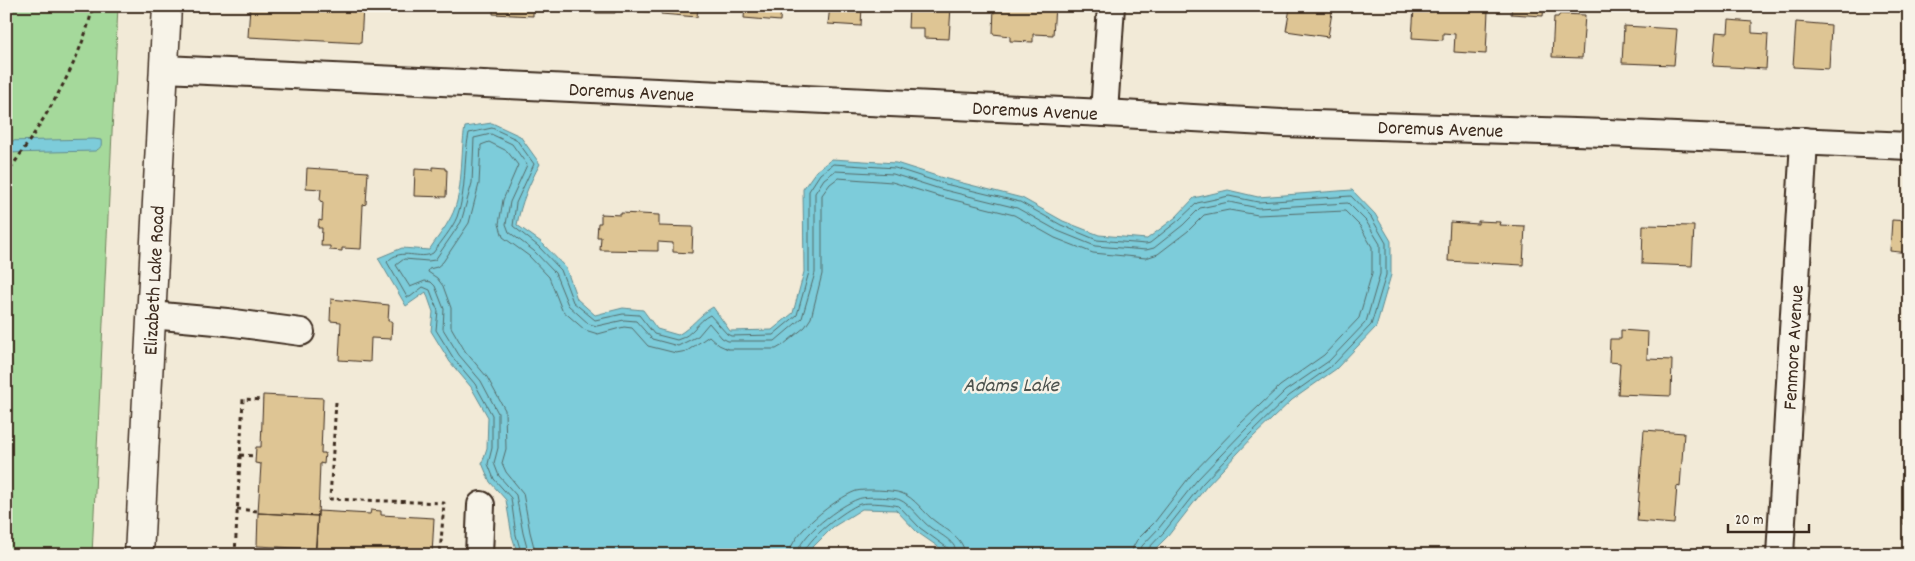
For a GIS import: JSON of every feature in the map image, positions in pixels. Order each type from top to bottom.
[{"type":"main road","name":"Elizabeth Lake Road","points":[[139,555],[167,6]]},
{"type":"street","points":[[1104,113],[1111,6]]},
{"type":"street","name":"Doremus Avenue","points":[[164,69],[1282,123],[1607,133],[1909,146]]},
{"type":"street","name":"Fenmore Avenue","points":[[1780,555],[1804,141]]},
{"type":"street","points":[[151,315],[301,332]]},
{"type":"street","points":[[479,555],[481,504]]},
{"type":"path","points":[[6,175],[60,90],[77,54],[89,22],[92,6]]},
{"type":"path","points":[[235,555],[243,399],[263,400]]},
{"type":"path","points":[[336,402],[330,499],[444,503],[440,555]]},
{"type":"path","points":[[240,455],[255,456]]},
{"type":"path","points":[[237,509],[258,510]]},
{"type":"path","points":[[280,547],[280,555]]},
{"type":"green space","points":[[6,6],[118,6],[92,555],[6,555]]},
{"type":"water","name":"Adams Lake","points":[[492,123],[520,136],[540,164],[526,194],[517,225],[541,242],[566,268],[577,299],[595,315],[623,308],[643,310],[657,329],[678,335],[713,307],[730,331],[772,330],[793,313],[804,272],[803,189],[816,171],[832,159],[896,163],[943,178],[1022,198],[1063,221],[1099,235],[1147,239],[1176,217],[1194,198],[1228,190],[1258,197],[1352,190],[1375,214],[1391,241],[1391,275],[1376,327],[1336,369],[1292,400],[1253,437],[1206,487],[1168,536],[1149,555],[950,555],[917,532],[896,510],[862,509],[833,527],[810,550],[808,555],[518,555],[512,536],[506,500],[490,482],[482,463],[487,448],[488,417],[471,387],[450,362],[431,331],[433,312],[426,292],[406,306],[378,258],[402,248],[429,250],[451,217],[458,197],[465,127]]},
{"type":"water","points":[[101,140],[101,147],[95,151],[6,153],[6,141]]},
{"type":"building","points":[[250,6],[363,6],[361,43],[248,37]]},
{"type":"building","points":[[428,6],[471,6],[471,8]]},
{"type":"building","points":[[493,6],[533,6],[533,16],[493,14]]},
{"type":"building","points":[[576,6],[616,6],[615,13],[594,13],[576,11]]},
{"type":"building","points":[[624,6],[650,6],[650,12],[623,11]]},
{"type":"building","points":[[662,6],[698,6],[697,17],[661,14]]},
{"type":"building","points":[[745,6],[781,6],[780,21],[744,18]]},
{"type":"building","points":[[830,6],[862,6],[861,26],[828,24]]},
{"type":"building","points":[[909,6],[951,6],[949,39],[924,38],[924,28],[908,28]]},
{"type":"building","points":[[994,6],[1055,6],[1053,35],[1033,34],[1033,42],[1010,41],[1010,36],[993,34]]},
{"type":"building","points":[[1286,6],[1333,6],[1328,37],[1286,31],[1290,8]]},
{"type":"building","points":[[1512,6],[1544,6],[1543,16],[1511,14]]},
{"type":"building","points":[[1414,7],[1488,11],[1486,54],[1454,52],[1455,34],[1443,33],[1443,40],[1412,38]]},
{"type":"building","points":[[1560,14],[1585,15],[1582,58],[1552,57],[1554,17],[1558,17]]},
{"type":"building","points":[[1729,20],[1752,22],[1752,33],[1768,34],[1766,69],[1713,66],[1716,32],[1728,33]]},
{"type":"building","points":[[1796,22],[1831,25],[1829,69],[1793,67]]},
{"type":"building","points":[[1624,26],[1677,29],[1674,65],[1622,63]]},
{"type":"building","points":[[433,167],[445,168],[447,170],[446,197],[414,196],[415,169],[433,170]]},
{"type":"building","points":[[307,168],[368,172],[366,204],[363,205],[361,249],[342,248],[342,251],[330,250],[330,246],[321,246],[322,228],[318,228],[319,220],[322,221],[323,202],[320,201],[321,189],[306,188]]},
{"type":"building","points":[[621,213],[659,215],[659,226],[693,227],[692,253],[673,252],[673,243],[658,242],[658,251],[600,250],[601,237],[597,237],[598,223],[601,223],[601,214],[621,215]]},
{"type":"building","points":[[1892,220],[1909,221],[1909,253],[1890,251]]},
{"type":"building","points":[[1478,221],[1500,222],[1499,225],[1525,226],[1523,265],[1448,261],[1450,222],[1478,224]]},
{"type":"building","points":[[1643,225],[1694,226],[1692,266],[1642,264]]},
{"type":"building","points":[[331,299],[389,305],[388,321],[392,321],[391,339],[371,338],[370,362],[339,360],[341,322],[330,321]]},
{"type":"building","points":[[1621,330],[1648,332],[1647,359],[1672,360],[1671,396],[1618,394],[1620,363],[1609,362],[1610,339],[1621,339]]},
{"type":"building","points":[[263,395],[323,398],[321,453],[325,453],[324,464],[320,463],[318,516],[258,513],[261,464],[255,463],[256,447],[261,447]]},
{"type":"building","points":[[1644,430],[1684,433],[1680,487],[1677,486],[1674,524],[1637,521]]},
{"type":"building","points":[[1905,482],[1909,482],[1909,525],[1903,524]]},
{"type":"building","points":[[371,510],[381,511],[381,515],[434,518],[432,555],[315,555],[318,511],[370,514]]},
{"type":"building","points":[[258,513],[318,516],[316,549],[257,546]]}]
